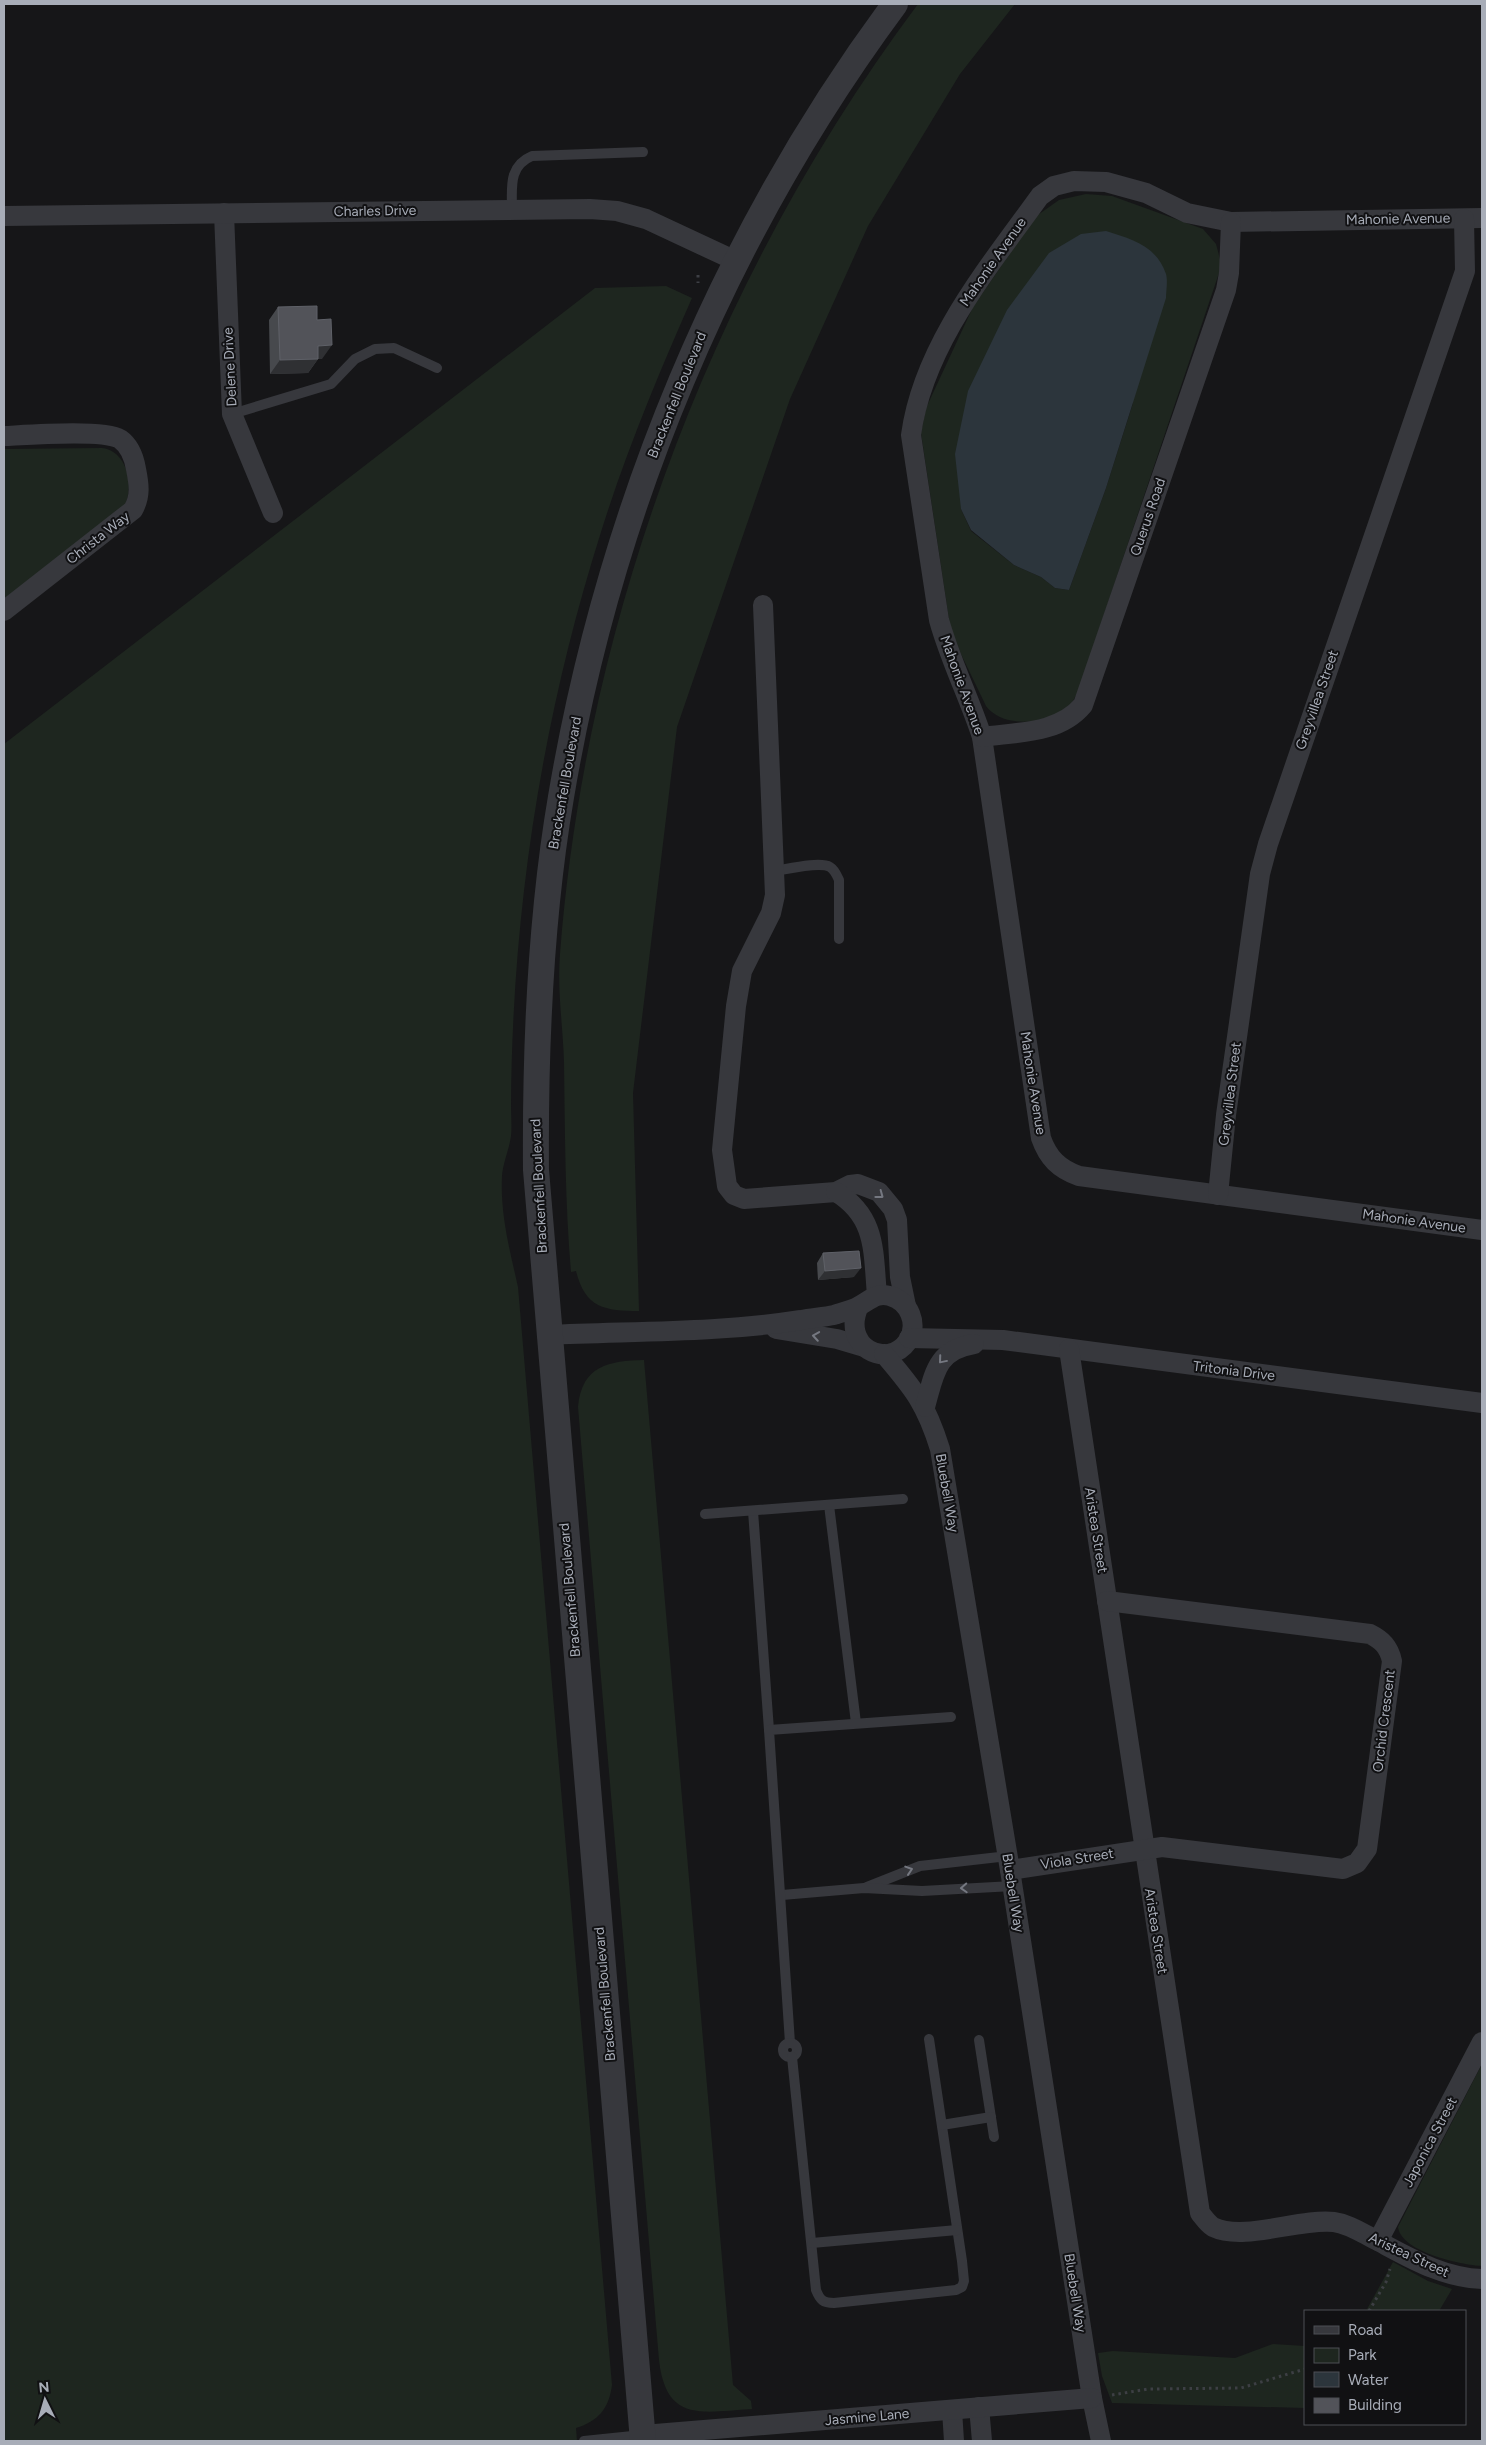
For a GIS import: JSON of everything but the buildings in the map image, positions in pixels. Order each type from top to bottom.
[{"type":"street","name":"Brackenfell Boulevard","points":[[643,2438],[548,1334],[536,1170],[535,1064],[548,888],[560,799],[575,719],[596,634],[630,518],[663,424],[736,261],[794,152],[867,41],[895,4]]},
{"type":"street","name":"Mahonie Avenue","points":[[1473,218],[1231,222],[1187,213],[1146,193],[1106,182],[1074,180],[1054,186],[1040,196],[964,302],[924,383],[915,410],[911,436],[939,620],[947,649],[971,702],[982,737],[1041,1138],[1044,1147],[1057,1165],[1079,1176],[1482,1230]]},
{"type":"street","name":"Charles Drive","points":[[4,216],[590,209],[617,211],[646,219],[736,261]]},
{"type":"street","name":"Delene Drive","points":[[224,213],[232,414],[272,513]]},
{"type":"street","name":"Greyvillea Street","points":[[1218,1195],[1229,1095],[1260,874],[1271,835],[1465,271],[1473,218]]},
{"type":"street","name":"Querus Road","points":[[982,737],[1060,724],[1075,714],[1083,705],[1226,290],[1230,273],[1231,222]]},
{"type":"street","name":"Christa Way","points":[[4,436],[96,434],[118,438],[128,446],[134,459],[139,499],[133,510],[4,611]]},
{"type":"street","points":[[763,605],[775,895],[770,913],[742,971],[722,1150],[726,1181],[734,1195],[744,1199],[836,1192],[850,1185],[864,1185],[879,1192],[894,1209],[897,1220],[900,1277],[913,1327],[908,1340],[896,1351],[884,1354]]},
{"type":"street","points":[[836,1192],[855,1206],[867,1225],[873,1245],[877,1295]]},
{"type":"street","points":[[548,1334],[759,1327],[834,1315],[859,1306],[867,1299],[877,1295],[888,1295],[898,1299],[909,1311]]},
{"type":"street","points":[[859,1306],[854,1316],[853,1327],[856,1338],[864,1347]]},
{"type":"street","name":"Tritonia Drive","points":[[909,1311],[928,1324],[994,1339],[1482,1403]]},
{"type":"street","points":[[759,1327],[837,1339],[884,1354],[921,1400]]},
{"type":"street","points":[[921,1400],[938,1365],[945,1356],[962,1346],[994,1339]]},
{"type":"street","name":"Tritonia Drive","points":[[908,1340],[994,1339]]},
{"type":"street","points":[[908,1340],[921,1400]]},
{"type":"street","name":"Aristea Street","points":[[1069,1349],[1200,2213],[1211,2226],[1224,2231],[1243,2231],[1324,2221],[1344,2224],[1437,2271],[1468,2279],[1482,2279]]},
{"type":"street","name":"Bluebell Way","points":[[921,1400],[940,1449],[1010,1871],[1092,2398],[1102,2441]]},
{"type":"street","name":"Orchid Crescent","points":[[1107,1601],[1370,1634],[1383,1642],[1388,1648],[1392,1661],[1368,1841],[1363,1857],[1357,1863],[1350,1867],[1335,1869],[1162,1847],[1144,1849]]},
{"type":"street","name":"Viola Street","points":[[1010,1871],[1144,1849]]},
{"type":"street","name":"Japonica Street","points":[[1378,2241],[1482,2042]]},
{"type":"street","name":"Jasmine Lane","points":[[643,2438],[1092,2398]]},
{"type":"street","points":[[979,2408],[982,2441]]},
{"type":"street","points":[[952,2410],[954,2441]]},
{"type":"lane","points":[[512,210],[513,173],[518,165],[532,156],[643,152]]},
{"type":"lane","points":[[232,414],[331,384],[355,359],[375,349],[394,348],[437,368]]},
{"type":"lane","points":[[775,871],[819,865],[829,866],[839,880],[839,939]]},
{"type":"lane","points":[[705,1514],[903,1499]]},
{"type":"lane","points":[[829,1505],[856,1723]]},
{"type":"lane","points":[[753,1511],[782,1895],[790,2043],[784,2046],[783,2050],[784,2054],[792,2057],[816,2290],[819,2298],[825,2303],[956,2290],[962,2287],[964,2281],[929,2039]]},
{"type":"lane","points":[[769,1730],[951,1717]]},
{"type":"lane","points":[[864,1888],[920,1866],[1010,1871]]},
{"type":"lane","points":[[782,1895],[864,1888],[922,1890],[1010,1871]]},
{"type":"lane","points":[[979,2040],[994,2137]]},
{"type":"lane","points":[[942,2125],[991,2117]]},
{"type":"lane","points":[[812,2243],[957,2230]]},
{"type":"lane","points":[[584,2441],[643,2438]]},
{"type":"path","points":[[1370,2310],[1386,2282],[1396,2250]]},
{"type":"path","points":[[1092,2398],[1148,2388],[1241,2388],[1304,2369]]},
{"type":"green space","points":[[918,4],[1015,4],[960,74],[868,226],[790,399],[677,727],[633,1093],[639,1311],[606,1308],[591,1300],[585,1293],[576,1271],[571,1272],[566,1194],[564,1062],[559,981],[560,954],[575,827],[598,701],[631,576],[673,454],[722,335],[780,219],[845,109]]},
{"type":"green space","points":[[1086,194],[1112,196],[1203,229],[1216,244],[1221,263],[1078,692],[1069,706],[1058,713],[1048,718],[1025,722],[1003,718],[986,706],[950,626],[921,433],[926,408],[973,307],[1035,217],[1059,200]],"holes":[[[1133,403],[1106,488],[1069,590],[1055,588],[1041,577],[1014,565],[971,531],[961,509]]]},
{"type":"green space","points":[[666,286],[692,298],[643,414],[601,532],[580,602],[547,744],[524,888],[517,960],[513,1033],[511,1136],[502,1176],[504,1218],[518,1287],[612,2385],[608,2401],[596,2418],[576,2428],[577,2441],[4,2441],[4,744],[595,288]]},
{"type":"green space","points":[[102,448],[111,450],[123,462],[129,488],[125,505],[4,600],[4,449]]},
{"type":"green space","points":[[644,1360],[733,2385],[751,2401],[752,2409],[702,2411],[689,2409],[678,2404],[669,2395],[663,2380],[659,2360],[578,1407],[585,1382],[599,1368],[619,1362]]},
{"type":"green space","points":[[1482,2064],[1482,2266],[1447,2260],[1420,2250],[1409,2244],[1402,2236],[1398,2227]]},
{"type":"green space","points":[[1393,2262],[1428,2281],[1452,2289],[1440,2310],[1367,2310]]},
{"type":"green space","points":[[1273,2344],[1304,2346],[1304,2408],[1112,2403],[1102,2376],[1098,2353],[1113,2351],[1235,2358]]},
{"type":"water","points":[[1106,231],[1133,240],[1156,256],[1166,274],[1166,298],[1106,488],[1069,590],[1055,588],[1041,577],[1014,565],[971,530],[961,509],[955,454],[968,391],[1007,310],[1049,253],[1081,234]]}]
